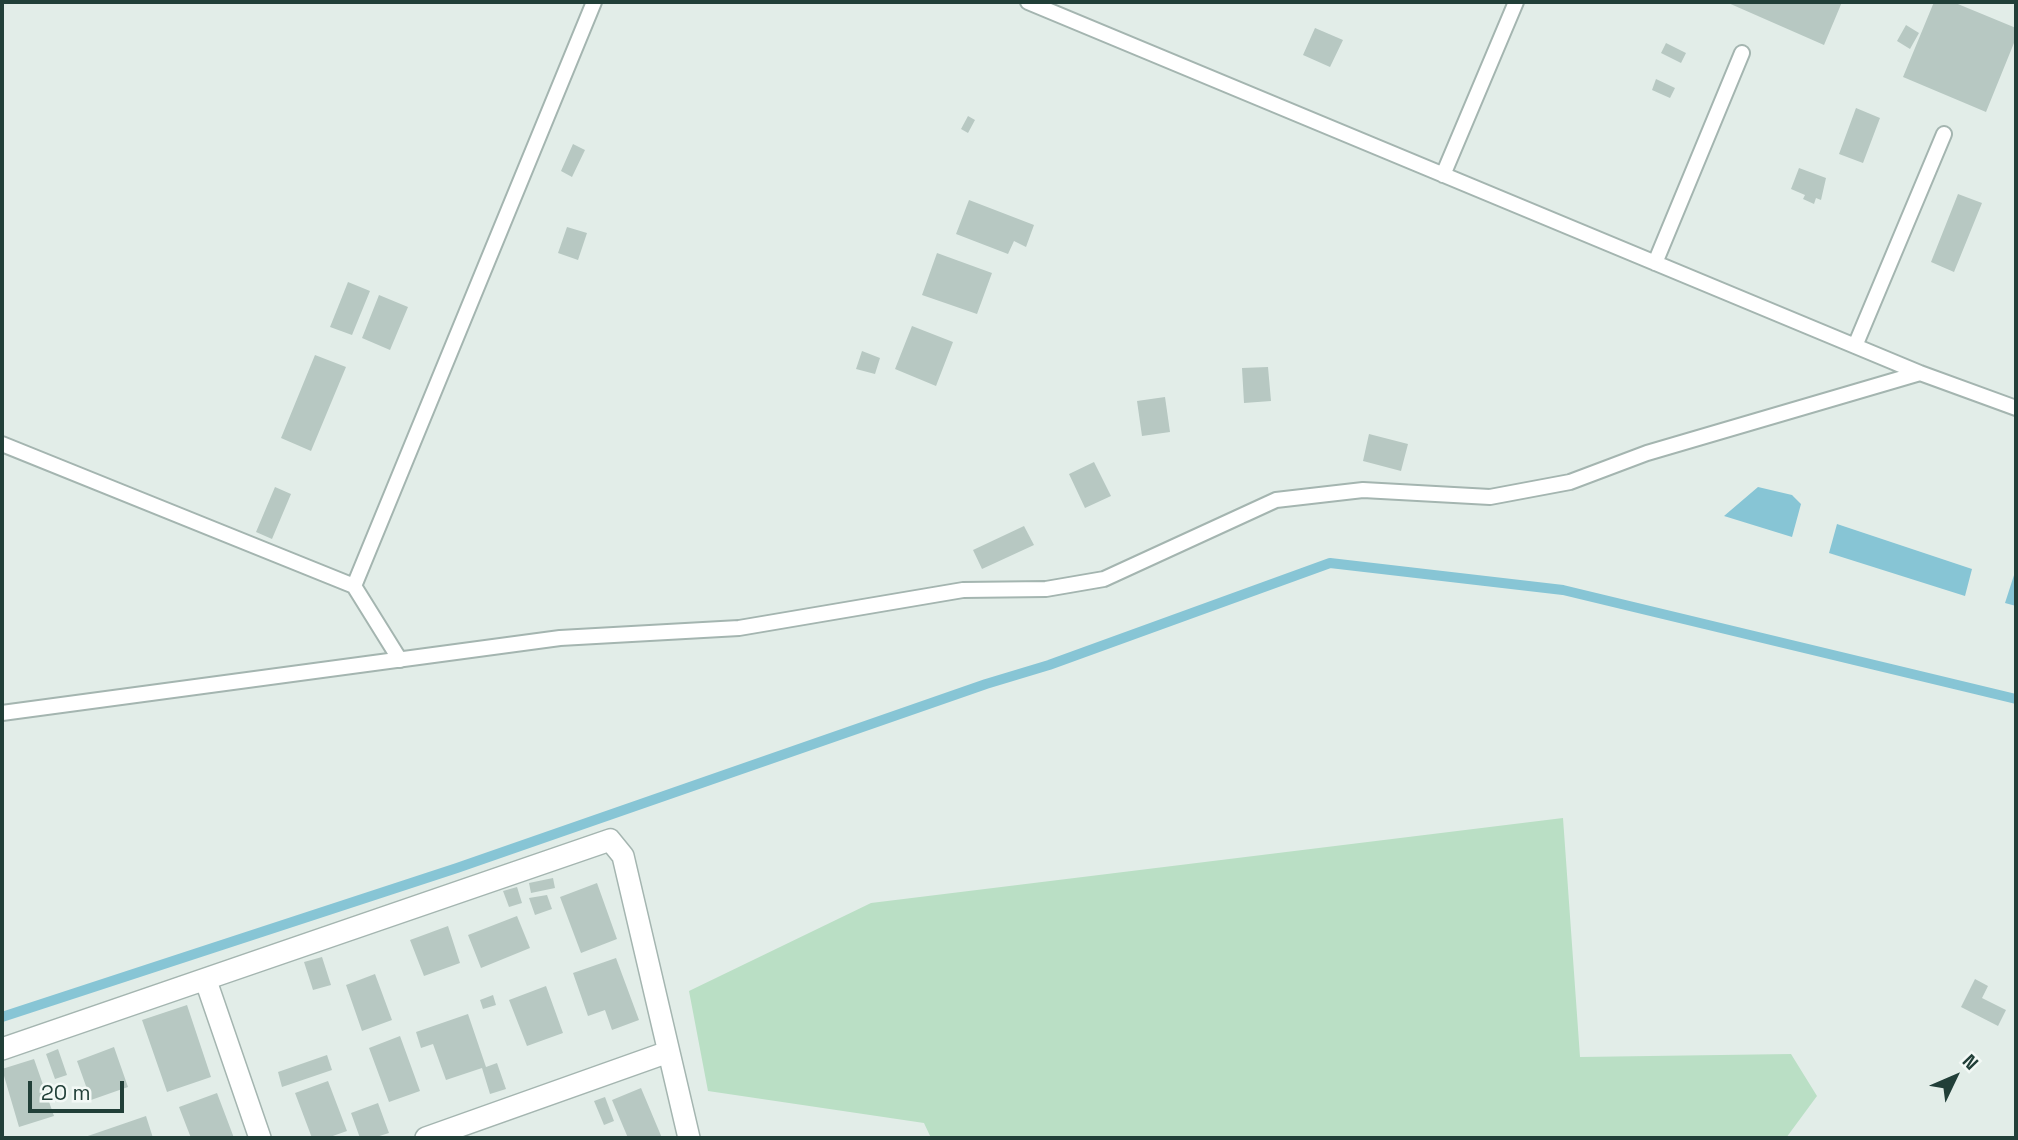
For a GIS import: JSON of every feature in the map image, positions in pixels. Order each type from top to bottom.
[{"type":"street","points":[[2,1049],[610,840],[623,856],[689,1138]]},
{"type":"street","points":[[206,981],[260,1138]]},
{"type":"street","points":[[426,1138],[668,1052]]},
{"type":"lane","points":[[354,586],[594,2]]},
{"type":"lane","points":[[1028,2],[1920,373],[2016,408]]},
{"type":"lane","points":[[1443,174],[1516,2]]},
{"type":"lane","points":[[1655,263],[1742,53]]},
{"type":"lane","points":[[1855,346],[1944,134]]},
{"type":"lane","points":[[2,713],[560,638],[738,628],[963,590],[1046,589],[1104,579],[1276,500],[1363,490],[1490,497],[1570,482],[1647,453],[1920,373]]},
{"type":"lane","points":[[2,444],[354,586],[400,660]]},
{"type":"green space","points":[[1563,818],[1580,1057],[1791,1054],[1817,1096],[1786,1138],[931,1138],[924,1123],[708,1091],[689,991],[871,903]]},
{"type":"water","points":[[1758,487],[1792,495],[1801,504],[1792,537],[1724,516]]},
{"type":"water","points":[[1837,524],[1972,569],[1965,596],[1829,553]]},
{"type":"water","points":[[2016,572],[2016,606],[2005,603]]},
{"type":"building","points":[[1726,2],[1842,2],[1824,45]]},
{"type":"building","points":[[1934,2],[1953,2],[2016,28],[2016,38],[1986,112],[1903,77]]},
{"type":"building","points":[[1906,25],[1919,33],[1910,49],[1897,41]]},
{"type":"building","points":[[1315,28],[1343,40],[1330,67],[1303,55]]},
{"type":"building","points":[[1666,43],[1686,53],[1681,63],[1661,53]]},
{"type":"building","points":[[1656,79],[1675,88],[1670,98],[1652,90]]},
{"type":"building","points":[[1856,108],[1880,118],[1863,163],[1839,154]]},
{"type":"building","points":[[968,116],[975,120],[968,133],[961,129]]},
{"type":"building","points":[[573,144],[585,150],[572,177],[561,171]]},
{"type":"building","points":[[1799,168],[1826,178],[1821,200],[1816,198],[1814,204],[1803,199],[1805,195],[1791,189]]},
{"type":"building","points":[[1958,194],[1982,203],[1954,272],[1931,262]]},
{"type":"building","points":[[969,200],[1034,225],[1026,247],[1014,241],[1008,254],[956,234]]},
{"type":"building","points":[[567,227],[587,233],[578,260],[558,253]]},
{"type":"building","points":[[937,253],[992,273],[977,314],[922,295]]},
{"type":"building","points":[[348,282],[370,291],[352,335],[330,327]]},
{"type":"building","points":[[379,295],[408,307],[390,350],[362,338]]},
{"type":"building","points":[[912,326],[953,342],[936,386],[895,369]]},
{"type":"building","points":[[862,351],[880,358],[875,374],[856,369]]},
{"type":"building","points":[[315,355],[346,367],[311,451],[281,438]]},
{"type":"building","points":[[1268,367],[1271,401],[1244,403],[1242,368]]},
{"type":"building","points":[[1165,397],[1170,432],[1142,436],[1137,401]]},
{"type":"building","points":[[1369,434],[1408,444],[1401,471],[1363,461]]},
{"type":"building","points":[[1094,462],[1111,496],[1085,508],[1069,474]]},
{"type":"building","points":[[275,487],[291,494],[272,539],[256,532]]},
{"type":"building","points":[[1024,526],[1034,545],[982,569],[973,550]]},
{"type":"building","points":[[553,878],[555,888],[531,893],[529,883]]},
{"type":"building","points":[[597,883],[617,939],[581,953],[560,897]]},
{"type":"building","points":[[517,887],[522,903],[509,907],[503,891]]},
{"type":"building","points":[[547,895],[552,909],[535,915],[529,898]]},
{"type":"building","points":[[517,916],[530,948],[481,968],[468,935]]},
{"type":"building","points":[[448,926],[460,963],[424,976],[410,940]]},
{"type":"building","points":[[322,957],[331,985],[313,990],[304,962]]},
{"type":"building","points":[[616,958],[639,1020],[612,1030],[605,1010],[588,1016],[573,973]]},
{"type":"building","points":[[375,974],[392,1020],[362,1031],[346,985]]},
{"type":"building","points":[[1975,979],[1988,986],[1982,998],[2006,1010],[1998,1026],[1961,1007]]},
{"type":"building","points":[[546,986],[563,1033],[527,1046],[509,1000]]},
{"type":"building","points":[[493,995],[496,1005],[483,1009],[480,1000]]},
{"type":"building","points":[[187,1005],[211,1077],[167,1092],[142,1020]]},
{"type":"building","points":[[468,1014],[486,1067],[497,1063],[506,1089],[490,1094],[482,1068],[446,1080],[433,1044],[421,1048],[416,1032]]},
{"type":"building","points":[[400,1036],[420,1091],[389,1102],[369,1048]]},
{"type":"building","points":[[114,1047],[128,1087],[91,1100],[77,1061]]},
{"type":"building","points":[[58,1049],[67,1075],[55,1079],[46,1054]]},
{"type":"building","points":[[327,1055],[332,1070],[282,1087],[278,1072]]},
{"type":"building","points":[[34,1059],[54,1116],[19,1127],[2,1069]]},
{"type":"building","points":[[328,1081],[347,1131],[327,1138],[312,1138],[295,1093]]},
{"type":"building","points":[[641,1088],[662,1138],[628,1138],[612,1100]]},
{"type":"building","points":[[217,1093],[234,1138],[191,1138],[179,1107]]},
{"type":"building","points":[[605,1097],[614,1121],[604,1125],[594,1101]]},
{"type":"building","points":[[378,1103],[389,1133],[373,1138],[360,1138],[351,1113]]},
{"type":"building","points":[[146,1116],[153,1138],[82,1138]]},
{"type":"waterway","points":[[2,1017],[457,868],[986,684],[1049,665],[1330,563],[1563,590],[2016,699]]}]
